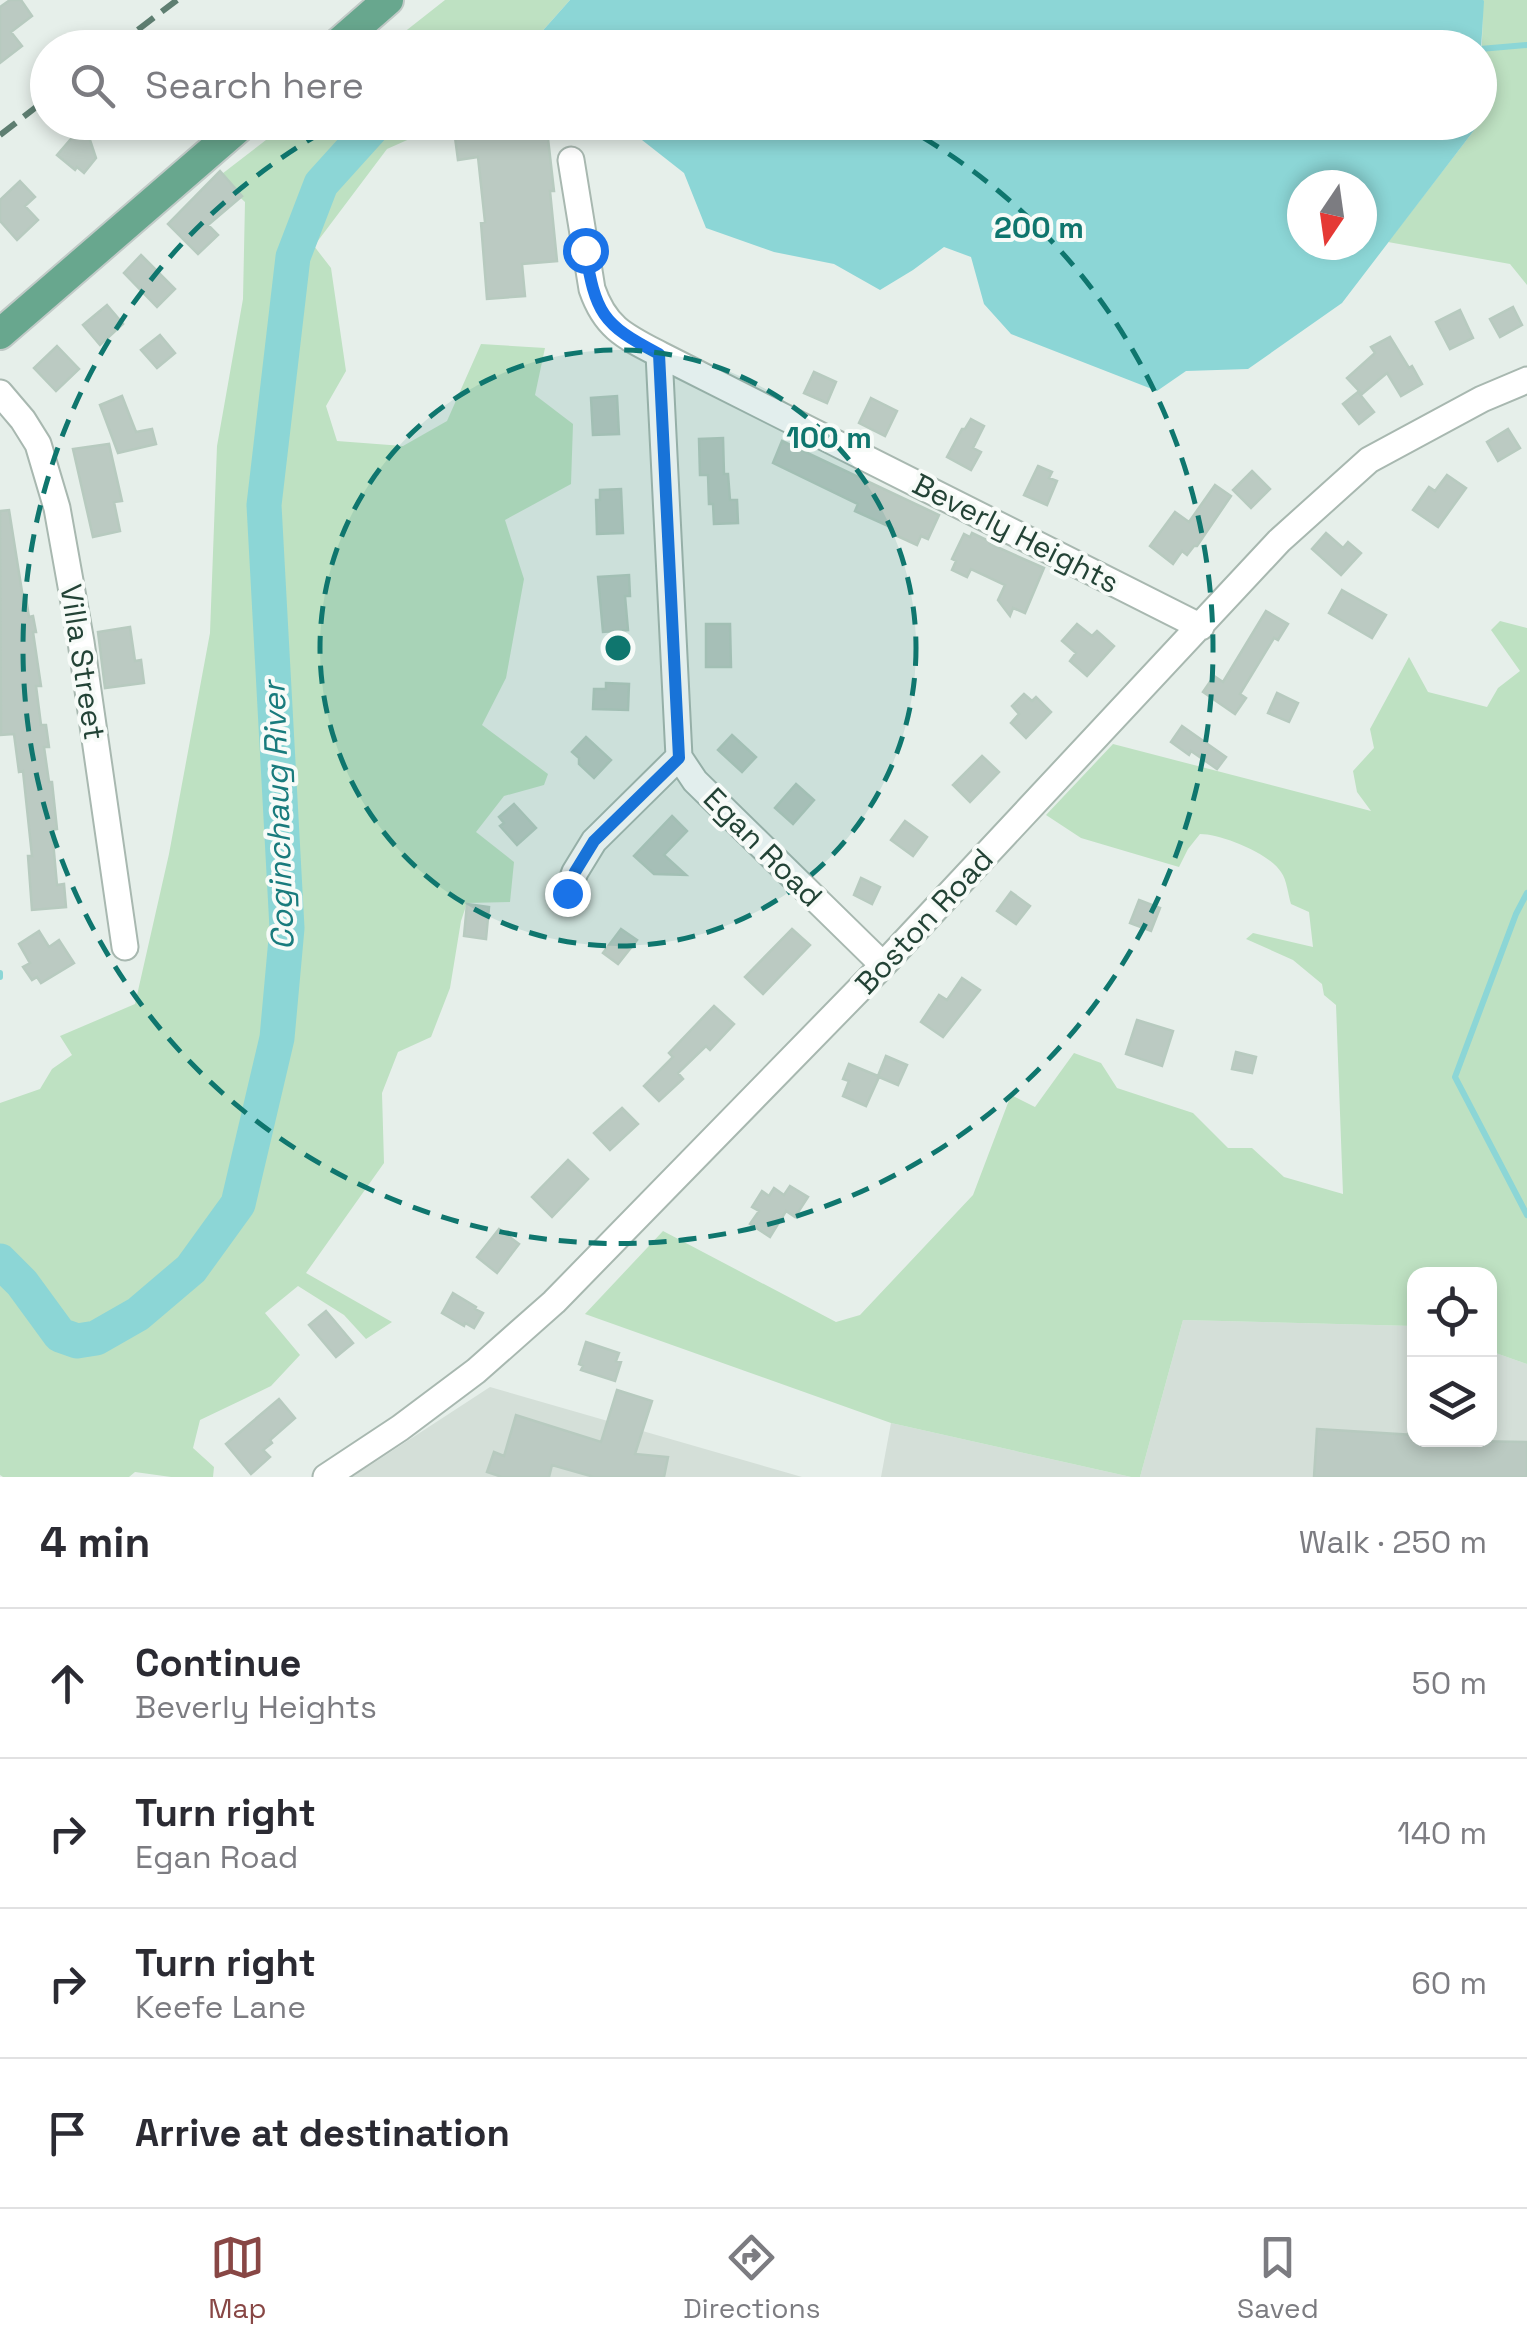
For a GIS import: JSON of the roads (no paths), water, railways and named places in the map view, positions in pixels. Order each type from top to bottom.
[{"type":"main road","points":[[354,30],[388,0]]},
{"type":"main road","points":[[0,334],[225,140]]},
{"type":"street","name":"Beverly Heights","points":[[571,160],[592,289],[599,309],[613,327],[659,354],[1201,627]]},
{"type":"street","points":[[567,893],[594,841],[679,758],[659,354]]},
{"type":"street","name":"Boston Road","points":[[326,1477],[476,1371],[554,1302],[883,966],[1280,541],[1370,460],[1482,399],[1527,380]]},
{"type":"street","name":"Villa Street","points":[[0,393],[38,444],[57,508],[126,946]]},
{"type":"street","name":"Egan Road","points":[[679,758],[696,781],[883,966]]},
{"type":"water","points":[[570,0],[1484,1],[1482,30],[543,30]]},
{"type":"water","points":[[642,140],[1467,140],[1377,257],[1377,170],[1287,170],[1287,260],[1375,260],[1342,303],[1248,369],[1186,371],[1157,391],[1011,334],[984,304],[971,257],[944,247],[880,290],[834,264],[774,252],[706,228],[684,173]]},
{"type":"waterway","points":[[1497,48],[1527,45]]},
{"type":"waterway","name":"Coginchaug River","points":[[0,1261],[22,1283],[60,1335],[77,1341],[96,1338],[138,1314],[191,1269],[238,1204],[277,1038],[287,928],[264,505],[293,257],[321,184],[361,140]]},
{"type":"waterway","points":[[1527,893],[1455,1077],[1527,1215]]},
{"type":"railway","points":[[138,30],[177,0]]},
{"type":"railway","points":[[0,135],[30,112]]}]
